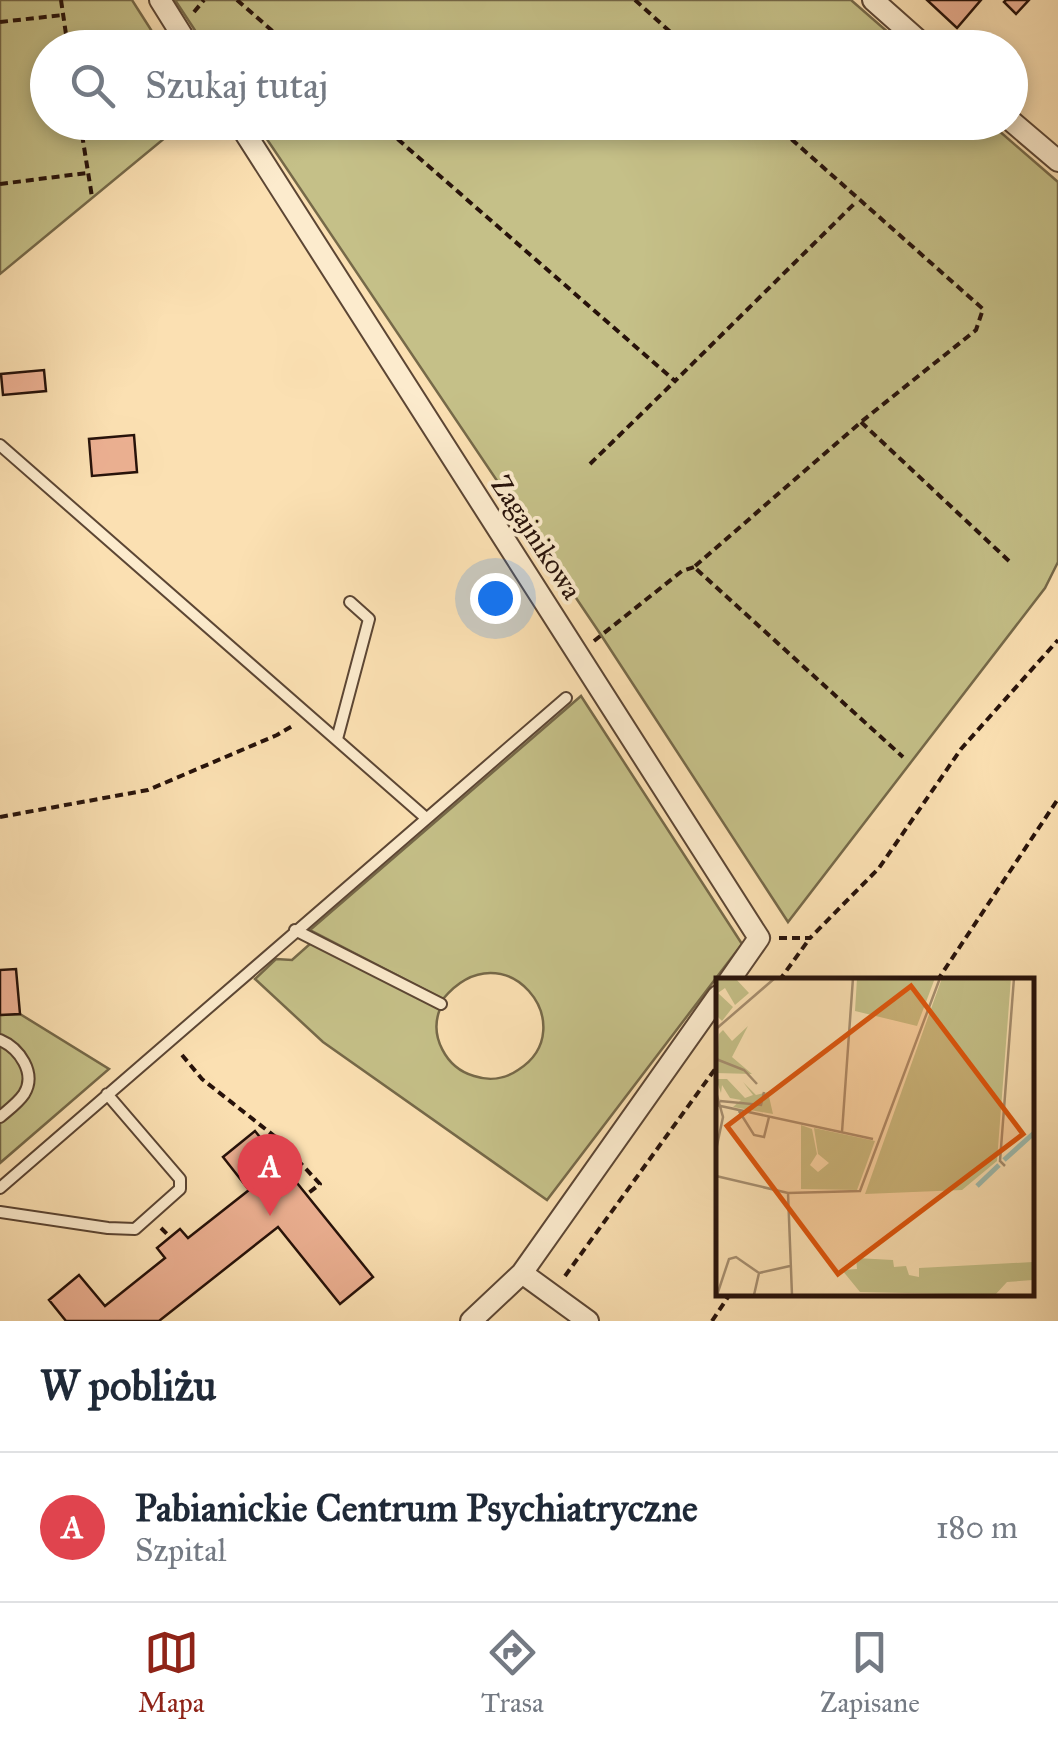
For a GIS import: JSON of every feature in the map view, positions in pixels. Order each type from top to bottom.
[{"type":"street","points":[[160,0],[179,30]]},
{"type":"street","points":[[873,0],[907,30]]},
{"type":"street","points":[[1028,135],[1058,161]]},
{"type":"street","name":"Zagajnikowa","points":[[250,140],[760,938]]},
{"type":"street","points":[[730,978],[760,938]]},
{"type":"street","points":[[470,1321],[522,1273],[716,999]]},
{"type":"street","points":[[522,1273],[588,1321]]},
{"type":"lane","points":[[0,446],[426,818]]},
{"type":"lane","points":[[337,740],[369,619],[350,602]]},
{"type":"lane","points":[[0,1188],[566,698]]},
{"type":"lane","points":[[295,930],[441,1004]]},
{"type":"lane","points":[[0,1040],[22,1058],[28,1084],[24,1094],[0,1117]]},
{"type":"lane","points":[[0,1212],[135,1229],[180,1188],[180,1179],[107,1094]]},
{"type":"path","points":[[61,0],[65,30]]},
{"type":"path","points":[[238,0],[272,30]]},
{"type":"path","points":[[635,0],[668,30]]},
{"type":"path","points":[[0,22],[63,14]]},
{"type":"path","points":[[82,140],[92,197]]},
{"type":"path","points":[[399,140],[676,381]]},
{"type":"path","points":[[580,655],[682,571],[694,567],[861,422],[976,330],[983,309],[792,140]]},
{"type":"path","points":[[0,184],[87,173]]},
{"type":"path","points":[[590,464],[858,200]]},
{"type":"path","points":[[861,422],[1010,561]]},
{"type":"path","points":[[694,567],[903,758]]},
{"type":"path","points":[[781,978],[810,938],[879,868],[962,749],[1058,640]]},
{"type":"path","points":[[0,817],[148,790],[278,735],[310,716]]},
{"type":"path","points":[[939,978],[1058,799]]},
{"type":"path","points":[[760,938],[810,938]]},
{"type":"path","points":[[169,1040],[202,1078],[266,1129],[320,1184],[306,1195]]},
{"type":"path","points":[[552,1295],[716,1068]]},
{"type":"path","points":[[712,1321],[729,1296]]},
{"type":"shaded area","points":[[0,0],[132,0],[151,30],[30,30],[30,140],[162,140],[0,274]]},
{"type":"shaded area","points":[[175,0],[851,0],[885,30],[195,30]]},
{"type":"shaded area","points":[[267,140],[1010,140],[1058,182],[1058,562],[1045,588],[788,922],[601,635]]},
{"type":"shaded area","points":[[581,696],[742,944],[547,1200],[323,1042],[255,979],[276,959],[292,960],[311,943],[440,1009],[437,1030],[442,1050],[464,1072],[491,1079],[518,1070],[537,1052],[543,1031],[540,1010],[529,991],[512,978],[490,973],[467,979],[443,999],[310,930]]},
{"type":"shaded area","points":[[20,1014],[109,1069],[0,1163],[0,1015]]},
{"type":"building","points":[[927,0],[981,0],[957,28]]},
{"type":"building","points":[[1006,0],[1029,0],[1016,14]]},
{"type":"building","points":[[44,370],[46,391],[3,395],[1,374]]},
{"type":"building","points":[[134,435],[137,472],[92,476],[89,439]]},
{"type":"building","points":[[16,969],[20,1014],[0,1015],[0,970]]},
{"type":"building","points":[[255,1131],[373,1277],[340,1304],[278,1227],[159,1321],[66,1321],[49,1300],[79,1275],[105,1306],[165,1258],[157,1248],[180,1229],[188,1238],[249,1190],[223,1157]]},
{"type":"place","name":"Pabianickie Centrum Psychiatryczne","points":[[270,1216]]}]
